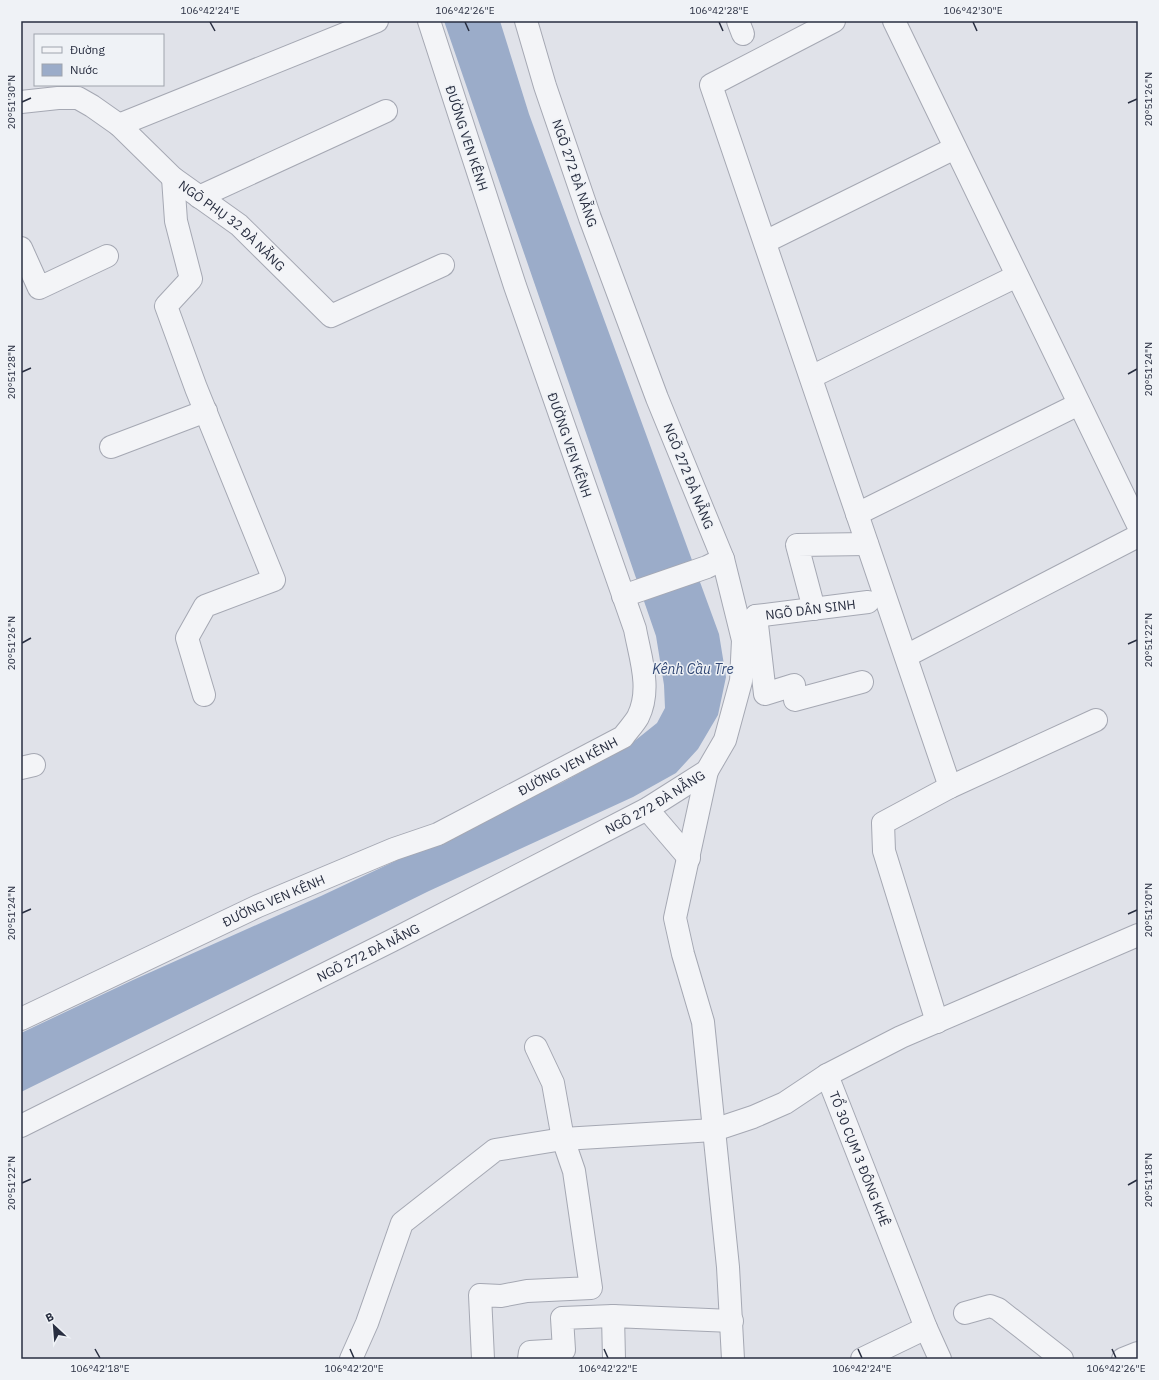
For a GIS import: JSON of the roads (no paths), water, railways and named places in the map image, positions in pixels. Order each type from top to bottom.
[{"type":"street","points":[[119,125],[377,21]]},
{"type":"street","name":"ĐƯỜNG VEN KÊNH","points":[[21,1019],[258,906],[394,849],[438,834],[623,737],[637,718],[643,704],[646,686],[628,595],[515,286],[429,21]]},
{"type":"street","name":"NGÕ 272 ĐÀ NẴNG","points":[[21,1126],[391,941],[647,809],[707,771],[725,740],[741,681],[743,640],[657,398],[590,218],[545,86],[526,21]]},
{"type":"street","points":[[834,21],[711,85],[950,787]]},
{"type":"street","points":[[894,21],[1138,525]]},
{"type":"street","name":"NGÕ PHỤ 32 ĐÀ NẴNG","points":[[21,102],[58,98],[78,98],[119,125],[173,178],[239,225],[331,316],[443,265]]},
{"type":"street","points":[[199,197],[386,111]]},
{"type":"street","points":[[765,242],[955,148]]},
{"type":"street","points":[[173,178],[176,221],[191,279],[166,306],[206,411],[274,580],[205,606],[188,638],[204,695]]},
{"type":"street","points":[[21,248],[39,288],[107,256]]},
{"type":"street","points":[[811,377],[1017,276]]},
{"type":"street","points":[[857,514],[1079,404]]},
{"type":"street","points":[[111,447],[206,411]]},
{"type":"street","points":[[906,656],[1138,536]]},
{"type":"street","points":[[814,609],[796,545],[867,544]]},
{"type":"street","points":[[628,595],[715,563]]},
{"type":"street","name":"NGÕ DÂN SINH","points":[[743,640],[756,616],[868,602]]},
{"type":"street","points":[[756,616],[765,694],[794,684],[795,700],[862,682]]},
{"type":"street","points":[[937,1022],[884,851],[883,823],[950,787],[1096,720]]},
{"type":"street","points":[[707,771],[675,918],[683,954],[703,1022],[732,1321],[733,1359]]},
{"type":"street","points":[[647,809],[689,858]]},
{"type":"street","points":[[827,1075],[901,1037],[1138,935]]},
{"type":"street","points":[[483,1359],[480,1295],[501,1296],[527,1291],[591,1288],[574,1171],[563,1139],[553,1083],[536,1047]]},
{"type":"street","name":"TỔ 30 CỤM 3 ĐÔNG KHÊ","points":[[351,1359],[367,1323],[402,1223],[495,1150],[563,1139],[714,1130],[753,1117],[785,1103],[827,1075],[926,1328],[940,1359]]},
{"type":"street","points":[[965,1313],[990,1306],[998,1309],[1062,1359]]},
{"type":"street","points":[[530,1359],[530,1352],[564,1350],[562,1318],[613,1316],[732,1321]]},
{"type":"street","points":[[613,1316],[614,1359]]},
{"type":"street","points":[[862,1359],[926,1328]]},
{"type":"street","points":[[1123,1359],[1138,1353]]},
{"type":"water","name":"Kênh Cầu Tre","points":[[444,21],[500,21],[529,114],[719,634],[726,677],[718,715],[698,749],[676,773],[633,797],[429,891],[21,1092],[21,1033],[133,980],[321,896],[563,782],[627,747],[657,723],[665,708],[664,685],[656,636]]}]
